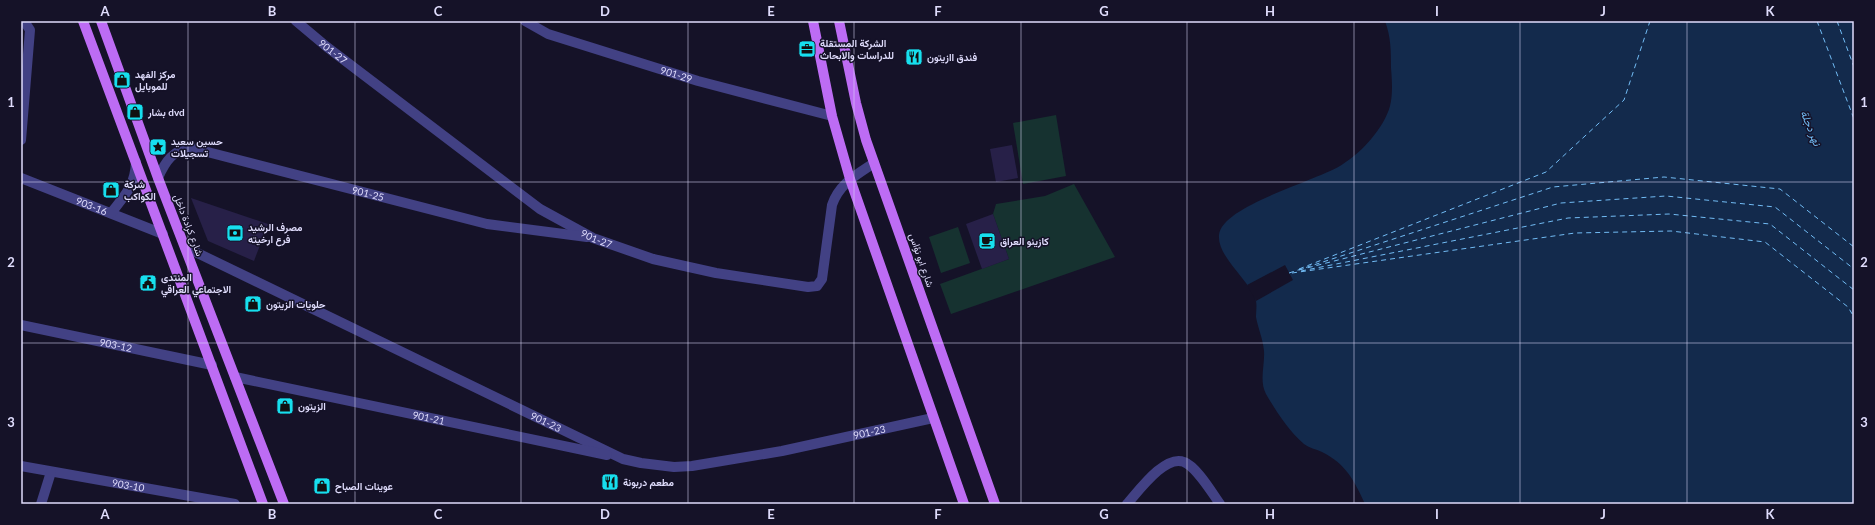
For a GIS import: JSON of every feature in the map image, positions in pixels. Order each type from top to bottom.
[{"type":"main road","points":[[83,21],[263,504]]},
{"type":"main road","name":"شارع كرادة داخل","points":[[101,21],[158,178],[284,504]]},
{"type":"main road","points":[[813,21],[832,116],[850,179],[964,504]]},
{"type":"main road","name":"شارع ابو نؤاس","points":[[839,21],[856,103],[874,163],[995,504]]},
{"type":"street","points":[[21,140],[30,30],[24,21]]},
{"type":"street","name":"901-27","points":[[296,21],[327,47],[540,209],[593,238],[653,259],[716,273],[808,288],[816,286],[822,279],[832,205],[835,194],[850,179],[874,163]]},
{"type":"street","name":"901-29","points":[[525,21],[548,34],[698,81],[832,116]]},
{"type":"street","name":"901-25","points":[[158,178],[170,158],[177,152],[192,148],[487,224],[593,238]]},
{"type":"street","points":[[111,213],[133,184],[136,176],[136,160]]},
{"type":"street","name":"903-16","points":[[21,178],[163,234]]},
{"type":"street","name":"901-23","points":[[185,247],[623,459],[674,467],[692,466],[782,451],[933,418]]},
{"type":"street","name":"903-12","points":[[21,325],[212,364]]},
{"type":"street","name":"901-21","points":[[235,377],[623,459]]},
{"type":"street","points":[[1127,504],[1157,470],[1176,461],[1184,462],[1195,470],[1220,504]]},
{"type":"street","name":"903-10","points":[[21,466],[235,504]]},
{"type":"street","points":[[41,504],[51,472]]},
{"type":"green space","points":[[1056,115],[1066,176],[1023,184],[1013,123]]},
{"type":"green space","points":[[1074,184],[1115,257],[951,314],[940,284],[1009,259],[993,214],[996,204],[1045,196]]},
{"type":"green space","points":[[958,227],[970,263],[941,273],[929,237]]},
{"type":"water","name":"نهر دجلة","points":[[1385,21],[1854,21],[1854,504],[1365,504],[1353,480],[1343,467],[1322,452],[1306,445],[1298,439],[1278,414],[1264,389],[1264,351],[1256,317],[1256,301],[1247,284],[1223,252],[1219,235],[1224,224],[1236,214],[1253,204],[1331,171],[1343,164],[1358,153],[1378,131],[1390,106],[1392,92],[1390,44]]},
{"type":"pier","points":[[1285,265],[1293,280],[1256,301],[1247,285]]},
{"type":"building","points":[[1012,145],[1018,178],[996,182],[990,149]]},
{"type":"building","name":"مصرف الرشيد فرع ارخيته","points":[[191,198],[268,224],[254,261],[208,241]]},
{"type":"building","points":[[993,214],[1009,259],[982,269],[966,224]]},
{"type":"ferry route","points":[[1299,269],[1546,172],[1624,100],[1650,21]]},
{"type":"ferry route","points":[[1817,21],[1854,119]]},
{"type":"ferry route","points":[[1837,21],[1854,67]]},
{"type":"ferry route","points":[[1289,273],[1553,187],[1664,177],[1780,189],[1854,247]]},
{"type":"ferry route","points":[[1299,270],[1561,203],[1666,196],[1775,207],[1854,269]]},
{"type":"ferry route","points":[[1301,271],[1568,218],[1669,214],[1770,224],[1854,290]]},
{"type":"ferry route","points":[[1292,273],[1575,233],[1671,231],[1765,242],[1848,307],[1854,317]]},
{"type":"place","name":"الشركة المستقلة للدراسات والابحاث","points":[[807,49]]},
{"type":"place","name":"فندق اازيتون","points":[[914,57]]},
{"type":"place","name":"مركز الفهد للموبايل","points":[[122,80]]},
{"type":"place","name":"بشار dvd","points":[[135,112]]},
{"type":"place","name":"حسين سعيد تسجيلات","points":[[158,147]]},
{"type":"place","name":"شركة الكواكب","points":[[111,190]]},
{"type":"place","name":"مصرف الرشيد فرع ارخيته","points":[[235,233]]},
{"type":"place","name":"كازينو العراق","points":[[987,241]]},
{"type":"place","name":"المنتدى الاجتماعي العراقي","points":[[148,283]]},
{"type":"place","name":"حلويات الزيتون","points":[[253,304]]},
{"type":"place","name":"الزيتون","points":[[285,406]]},
{"type":"place","name":"مطعم دربونة","points":[[610,482]]},
{"type":"place","name":"عوينات الصباح","points":[[322,486]]}]
